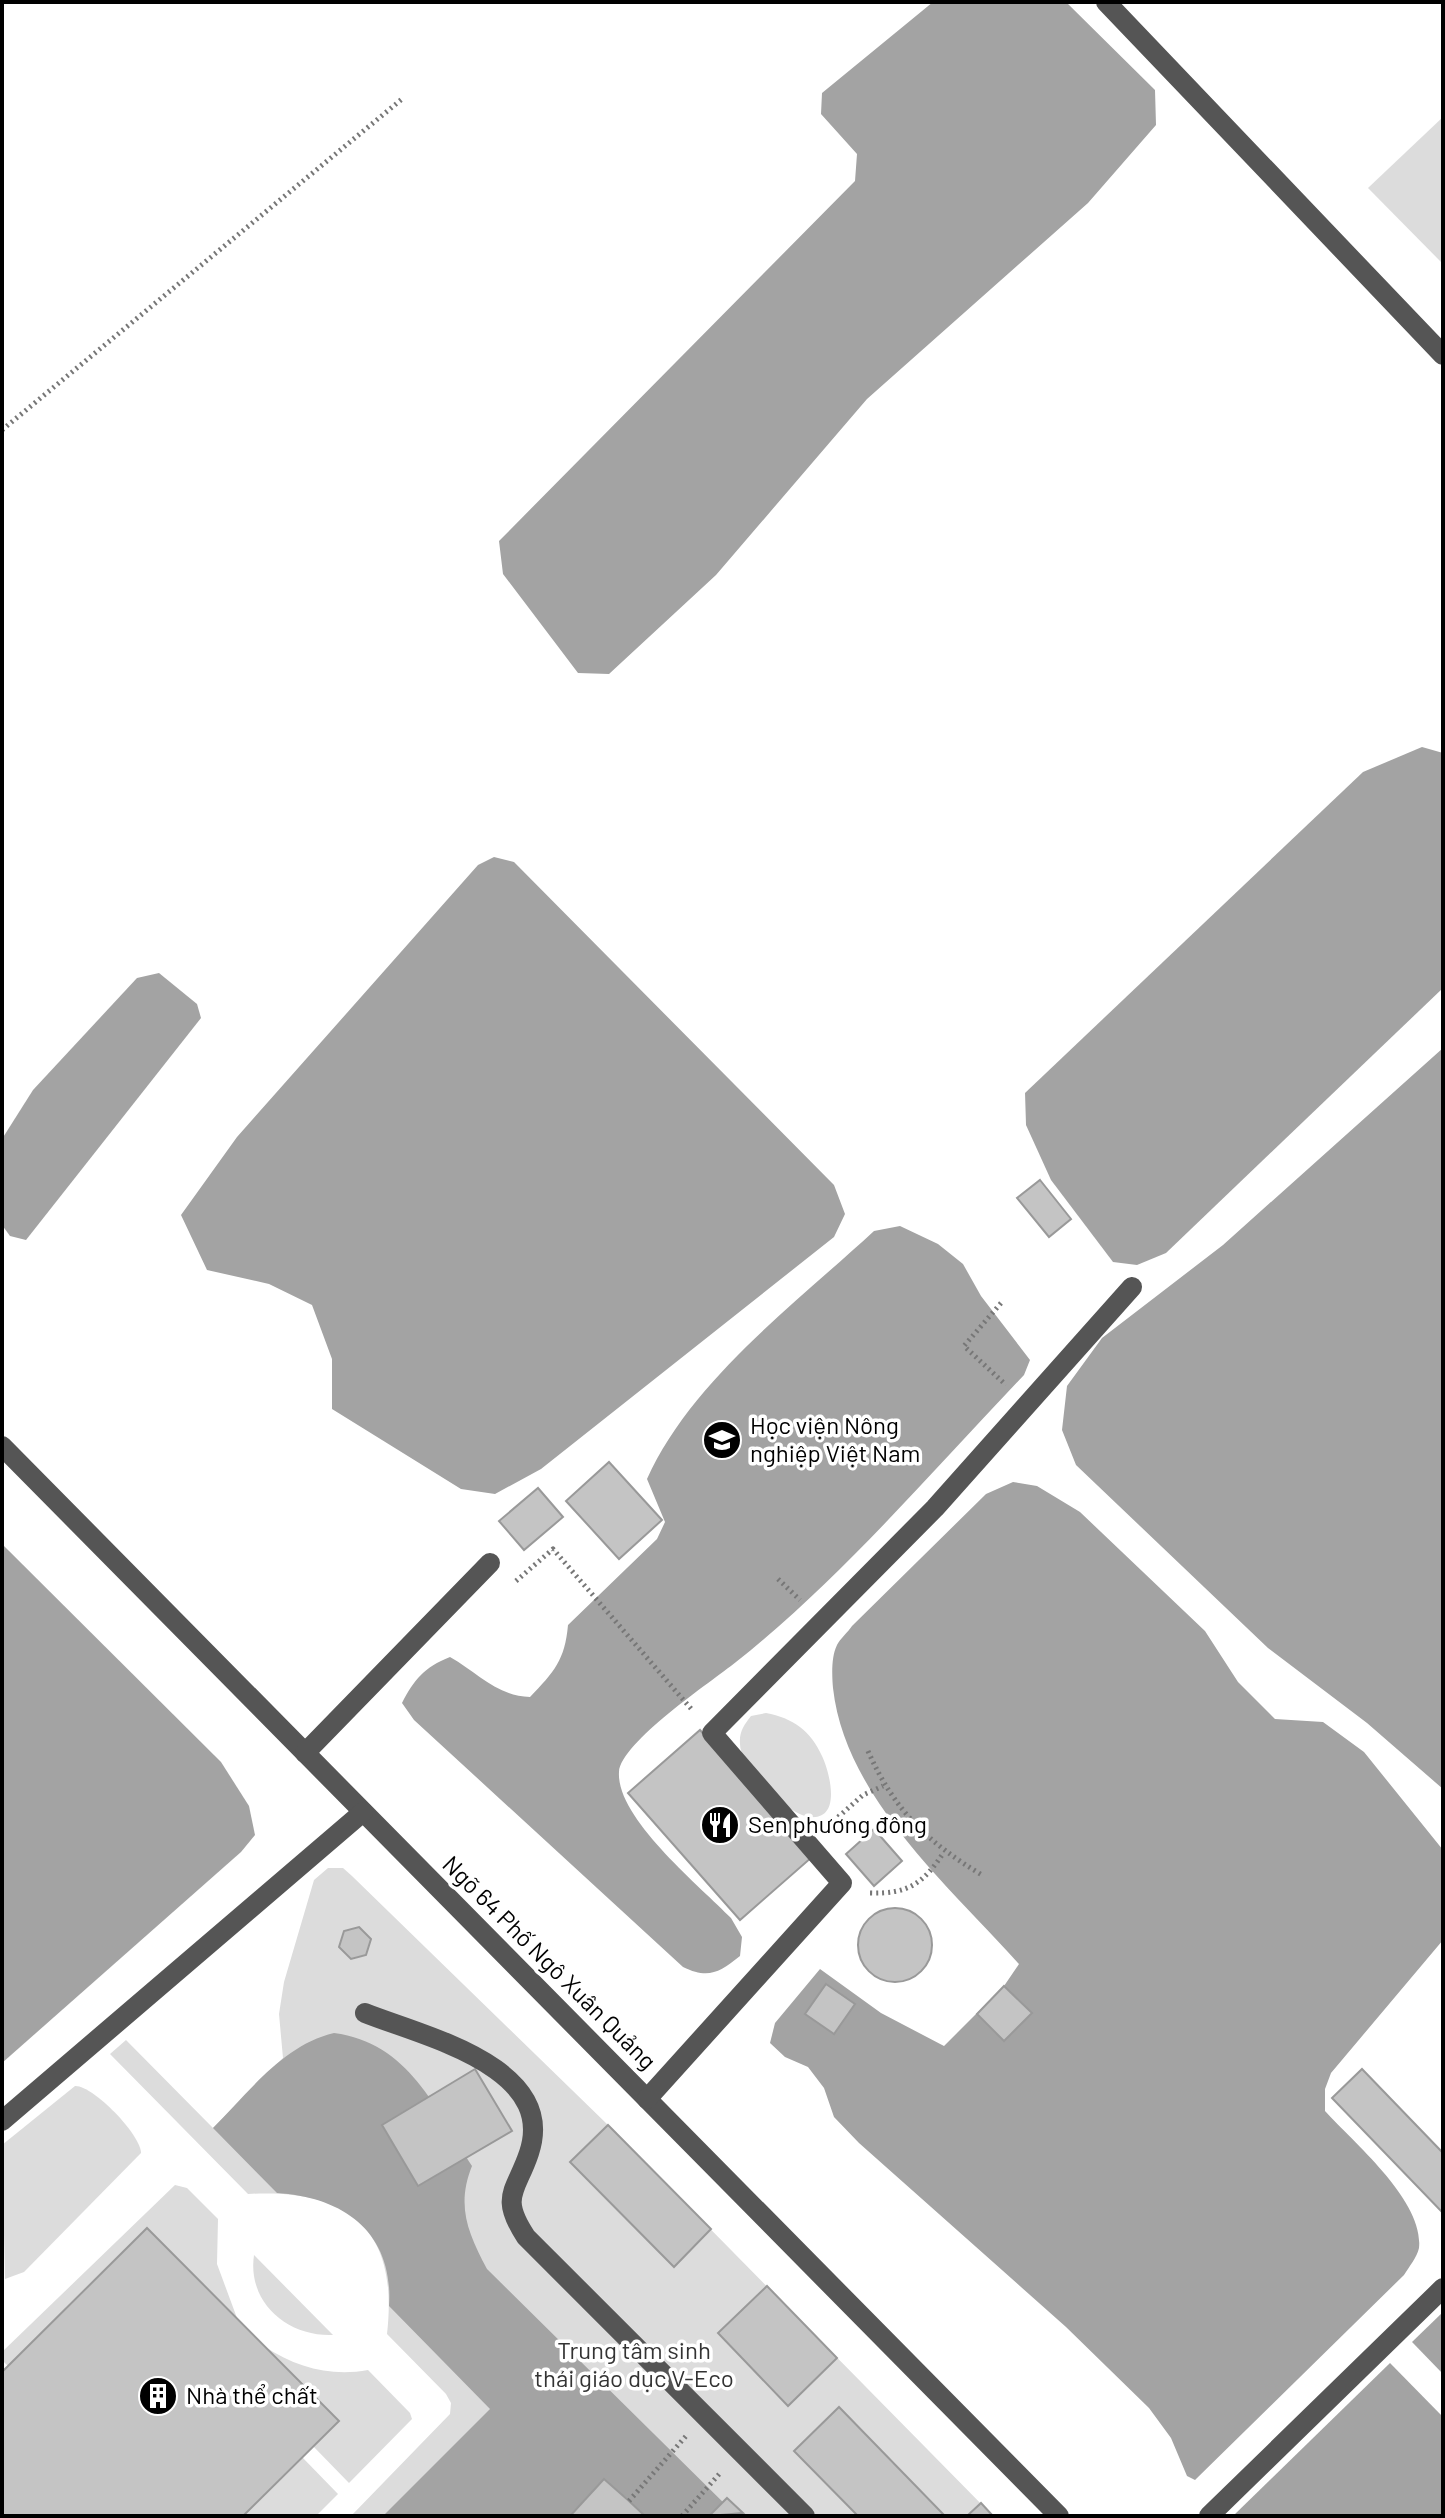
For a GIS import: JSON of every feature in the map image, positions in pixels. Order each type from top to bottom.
[{"type":"street","points":[[1106,2],[1443,355]]},
{"type":"street","points":[[647,2099],[842,1883],[712,1733],[935,1508],[1132,1287]]},
{"type":"street","name":"Ngõ 64 Phố Ngô Xuân Quảng","points":[[2,1446],[1059,2516]]},
{"type":"street","points":[[305,1753],[490,1563]]},
{"type":"street","points":[[2,2121],[363,1812]]},
{"type":"street","points":[[365,2013],[482,2060],[512,2081],[525,2103],[532,2126],[529,2153],[511,2189],[510,2200],[526,2237],[805,2516]]},
{"type":"street","points":[[1209,2516],[1443,2288]]},
{"type":"path","points":[[2,430],[402,99]]},
{"type":"path","points":[[1001,1303],[964,1346],[1009,1388]]},
{"type":"path","points":[[490,1563],[511,1586],[553,1549],[690,1707]]},
{"type":"path","points":[[778,1579],[811,1610]]},
{"type":"path","points":[[868,1751],[883,1786],[911,1821],[944,1852],[982,1875]]},
{"type":"path","points":[[808,1843],[863,1795],[883,1786]]},
{"type":"path","points":[[842,1883],[872,1894],[908,1890],[930,1873],[944,1852]]},
{"type":"path","points":[[629,2501],[685,2438]]},
{"type":"path","points":[[682,2516],[720,2473]]},
{"type":"green space","points":[[1443,117],[1443,264],[1368,188]]},
{"type":"green space","points":[[766,1713],[785,1718],[800,1727],[818,1747],[828,1773],[831,1794],[830,1804],[820,1816],[810,1817],[789,1808],[766,1788],[742,1753],[740,1744],[744,1726],[751,1716]]},
{"type":"green space","name":"Trung tâm sinh thái giáo dục V-Eco","points":[[328,1868],[343,1868],[352,1876],[608,2125],[993,2516],[351,2516],[450,2414],[451,2403],[446,2394],[387,2334],[389,2298],[385,2267],[375,2242],[360,2223],[340,2208],[314,2199],[284,2194],[248,2194],[110,2054],[126,2040],[213,2128],[283,2058],[279,2014],[284,1982],[314,1880]]},
{"type":"green space","points":[[75,2086],[93,2094],[115,2112],[133,2135],[141,2153],[24,2272],[5,2279],[2,2145]]},
{"type":"green space","points":[[175,2185],[187,2188],[218,2219],[217,2264],[237,2318],[147,2228],[8,2366],[2,2360],[2,2352]]},
{"type":"green space","points":[[254,2255],[333,2335],[301,2330],[274,2314],[257,2288]]},
{"type":"green space","points":[[265,2347],[314,2369],[341,2372],[368,2370],[410,2413],[412,2419],[349,2483],[313,2446]]},
{"type":"green space","points":[[302,2457],[338,2494],[316,2516],[243,2516]]},
{"type":"shaded area","points":[[933,2],[1066,2],[1155,90],[1156,125],[1088,203],[867,399],[716,575],[609,674],[578,673],[503,574],[499,541],[855,181],[857,154],[821,114],[822,93]]},
{"type":"shaded area","points":[[1422,747],[1443,753],[1443,988],[1166,1253],[1137,1265],[1113,1262],[1051,1180],[1026,1125],[1025,1093],[1363,772]]},
{"type":"shaded area","points":[[494,857],[514,862],[834,1185],[845,1214],[834,1237],[541,1469],[495,1494],[461,1489],[332,1409],[332,1359],[312,1305],[269,1284],[207,1270],[181,1215],[237,1137],[478,865]]},
{"type":"shaded area","points":[[159,973],[197,1004],[201,1018],[26,1240],[10,1236],[2,1225],[2,1139],[33,1090],[137,978]]},
{"type":"shaded area","points":[[1443,1048],[1443,1789],[1367,1723],[1268,1648],[1076,1465],[1062,1430],[1067,1386],[1102,1338],[1223,1245]]},
{"type":"shaded area","points":[[900,1226],[938,1244],[963,1264],[981,1296],[1030,1360],[1024,1375],[849,1560],[775,1630],[650,1729],[624,1759],[619,1772],[622,1790],[631,1810],[662,1850],[731,1918],[742,1937],[740,1956],[726,1967],[706,1973],[692,1971],[683,1967],[414,1720],[402,1703],[421,1675],[450,1657],[508,1693],[530,1697],[557,1665],[568,1625],[657,1539],[665,1522],[647,1479],[666,1443],[690,1409],[747,1346],[874,1231]]},
{"type":"shaded area","points":[[1013,1482],[1037,1486],[1080,1512],[1205,1631],[1238,1682],[1275,1719],[1323,1722],[1364,1752],[1443,1850],[1443,1940],[1331,2073],[1325,2089],[1325,2111],[1385,2174],[1411,2211],[1418,2230],[1418,2251],[1404,2275],[1195,2480],[1187,2476],[1171,2438],[1149,2408],[1066,2327],[859,2143],[834,2117],[824,2088],[808,2067],[785,2057],[770,2043],[775,2023],[820,1969],[881,2013],[944,2046],[1004,1986],[1019,1964],[904,1838],[879,1803],[857,1766],[842,1728],[832,1672],[837,1645],[852,1626],[986,1494]]},
{"type":"shaded area","points":[[2,1544],[221,1762],[249,1806],[255,1835],[241,1852],[2,2063]]},
{"type":"shaded area","points":[[334,2033],[360,2039],[382,2050],[401,2064],[432,2101],[472,2166],[465,2194],[466,2219],[487,2269],[737,2516],[383,2516],[490,2409],[389,2306],[383,2258],[360,2224],[343,2211],[323,2202],[277,2193],[213,2128],[283,2059],[316,2039]]},
{"type":"shaded area","points":[[1443,2312],[1443,2374],[1412,2342]]},
{"type":"shaded area","points":[[1390,2363],[1443,2417],[1443,2516],[1233,2516]]},
{"type":"building","points":[[1040,1180],[1071,1219],[1049,1237],[1017,1198]]},
{"type":"building","points":[[609,1462],[662,1520],[619,1559],[566,1501]]},
{"type":"building","points":[[538,1488],[563,1517],[524,1550],[499,1521]]},
{"type":"building","name":"Sen phương đông","points":[[700,1730],[812,1857],[740,1920],[628,1793]]},
{"type":"building","points":[[874,1829],[902,1861],[874,1886],[846,1854]]},
{"type":"building","points":[[895,1908],[916,1914],[926,1924],[932,1945],[926,1966],[916,1976],[895,1982],[874,1976],[864,1966],[858,1945],[864,1924],[874,1914]]},
{"type":"building","points":[[359,1927],[371,1939],[366,1955],[351,1959],[339,1947],[344,1931]]},
{"type":"building","points":[[826,1984],[855,2004],[834,2034],[805,2014]]},
{"type":"building","points":[[1004,1986],[1032,2013],[1004,2041],[977,2014]]},
{"type":"building","points":[[475,2069],[512,2131],[418,2186],[382,2125]]},
{"type":"building","points":[[1362,2069],[1443,2153],[1443,2213],[1332,2098]]},
{"type":"building","points":[[608,2125],[711,2229],[674,2267],[570,2162]]},
{"type":"building","name":"Nhà thể chất","points":[[147,2228],[339,2421],[243,2516],[2,2516],[2,2372]]},
{"type":"building","points":[[767,2286],[837,2358],[788,2406],[718,2333]]},
{"type":"building","points":[[839,2407],[945,2516],[858,2516],[794,2451]]},
{"type":"building","points":[[604,2479],[629,2501],[645,2516],[570,2516]]},
{"type":"building","points":[[727,2498],[743,2513],[709,2516]]},
{"type":"building","points":[[981,2503],[993,2516],[967,2516]]},
{"type":"place","name":"Học viện Nông nghiệp Việt Nam","points":[[722,1440]]},
{"type":"place","name":"Sen phương đông","points":[[720,1825]]},
{"type":"place","name":"Nhà thể chất","points":[[158,2396]]}]
